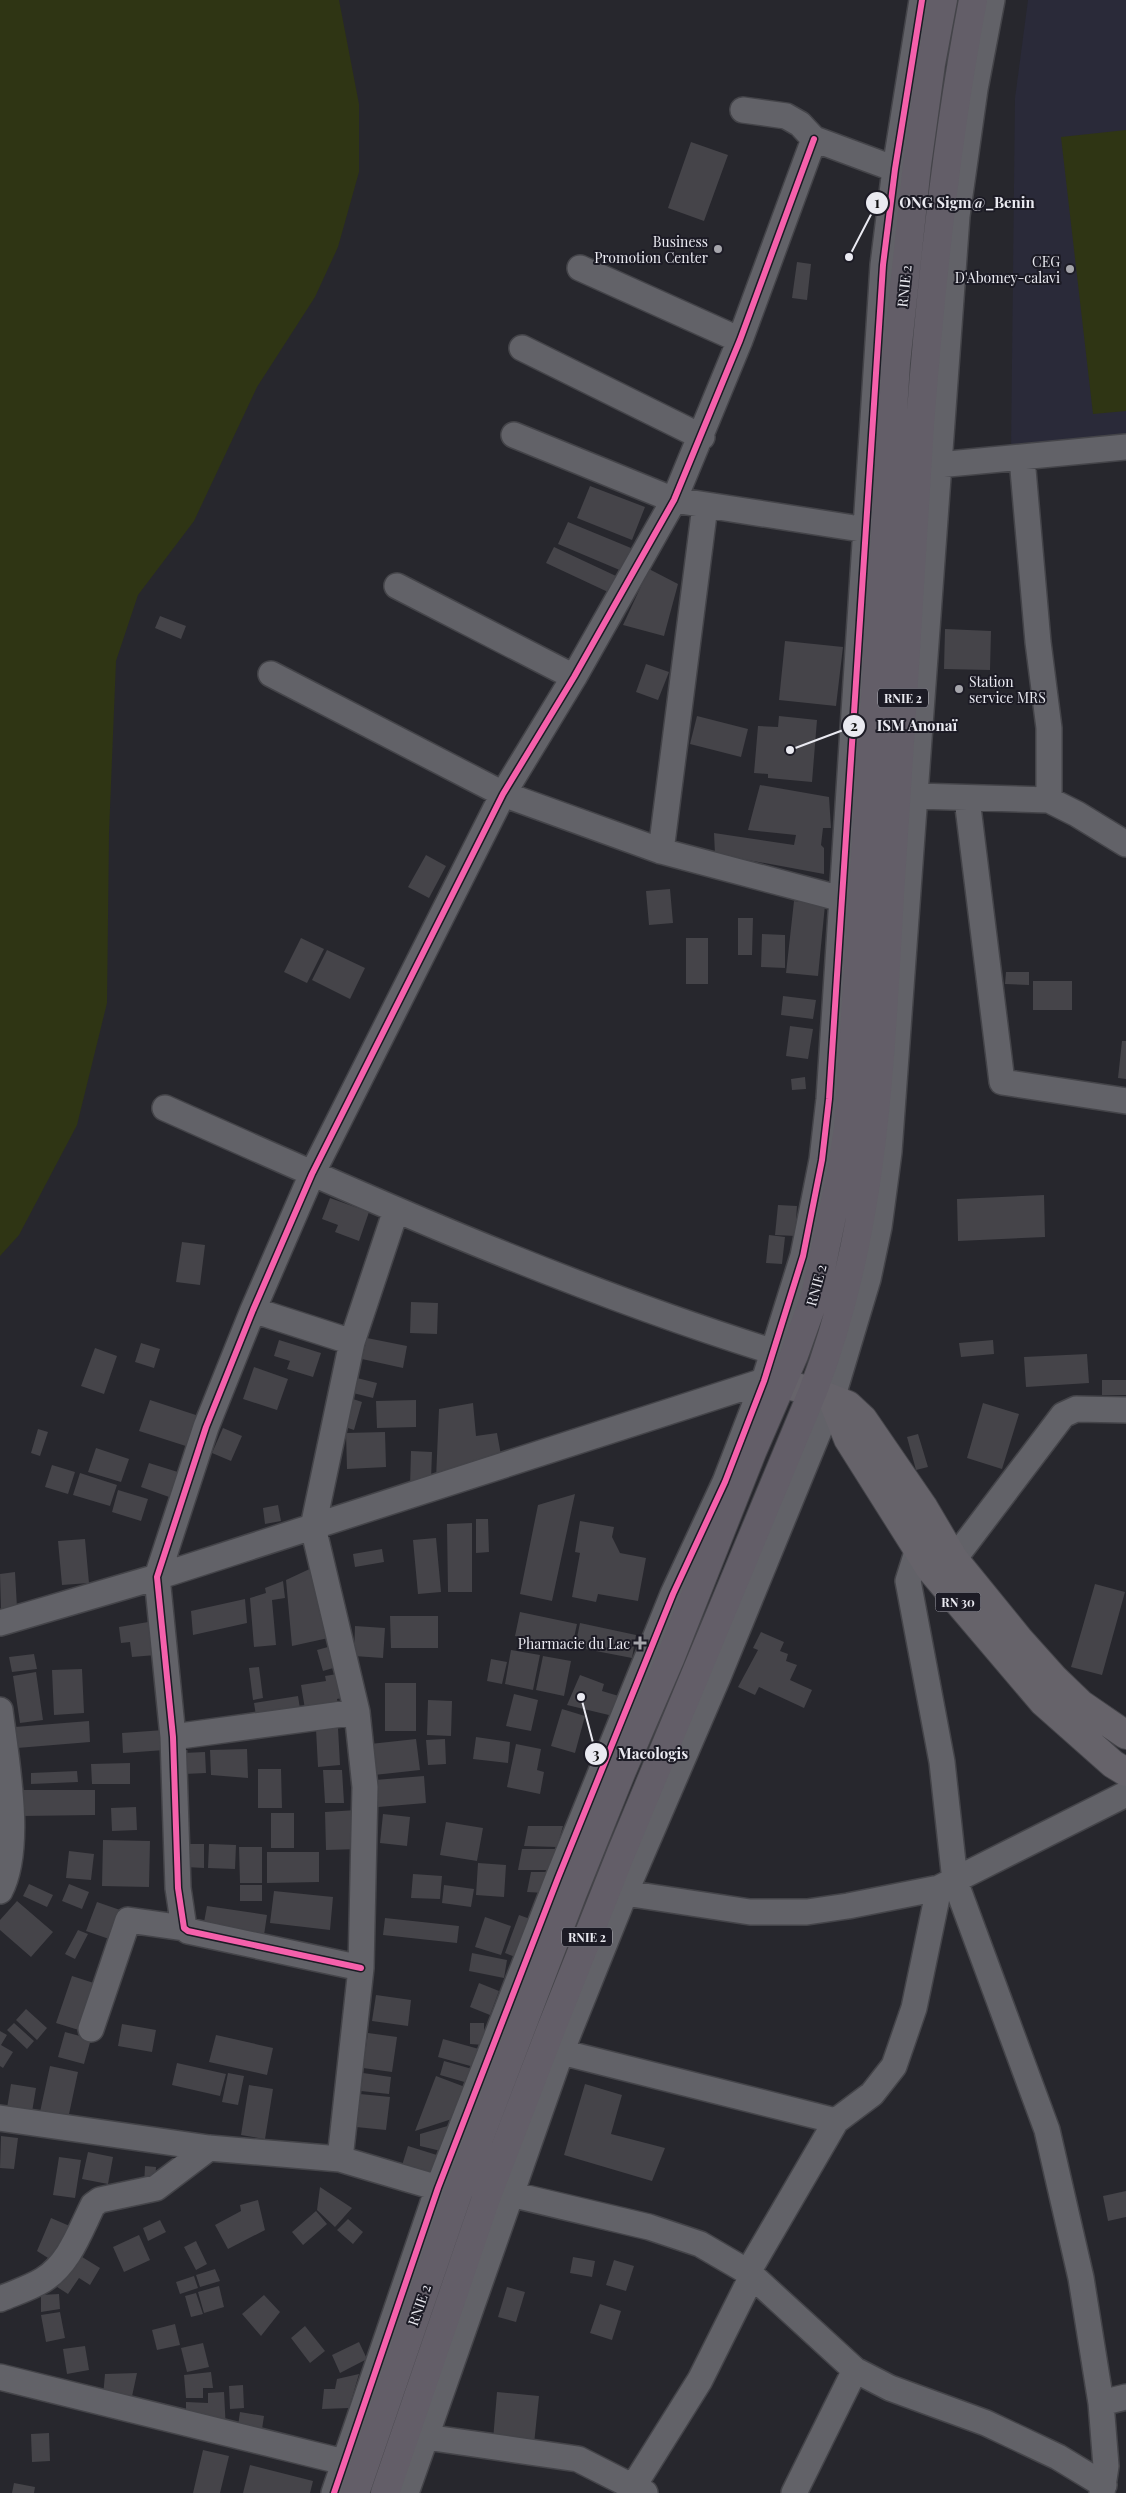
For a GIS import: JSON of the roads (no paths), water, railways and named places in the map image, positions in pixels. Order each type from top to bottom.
[{"type":"highway","name":"RNIE 2","points":[[355,2493],[458,2193],[569,1904],[621,1773],[670,1659],[752,1452],[773,1383],[814,1299],[832,1219],[848,1129],[896,363],[917,165],[931,64],[943,0]]},
{"type":"highway","name":"RNIE 2","points":[[386,2493],[486,2198],[550,2029],[620,1853],[823,1395],[863,1213],[873,1146],[928,318],[947,148],[973,0]]},
{"type":"main road","points":[[773,1383],[823,1395]]},
{"type":"main road","name":"RN 30","points":[[823,1395],[848,1439],[930,1569],[1043,1702],[1114,1764],[1126,1772]]},
{"type":"main road","name":"RN 30","points":[[823,1395],[848,1405],[863,1419],[924,1508],[954,1559],[1054,1678],[1081,1704],[1126,1735]]},
{"type":"street","points":[[334,2493],[438,2188],[558,1878],[673,1594],[773,1383],[774,1352],[803,1256],[822,1160],[829,1099],[883,265],[895,169],[922,0]]},
{"type":"street","points":[[406,2493],[510,2194],[562,2052],[625,1893],[718,1677],[868,1279],[885,1188],[916,796],[957,216],[975,89],[992,0]]},
{"type":"street","points":[[743,110],[786,116],[800,124],[814,139],[895,169]]},
{"type":"street","points":[[184,1928],[178,1888],[173,1737],[157,1577],[206,1427],[253,1310],[312,1174],[503,794],[574,677],[674,500],[702,437],[740,340],[814,139]]},
{"type":"street","points":[[580,268],[740,340]]},
{"type":"street","points":[[522,348],[702,437]]},
{"type":"street","points":[[514,435],[674,500],[867,530]]},
{"type":"street","points":[[938,465],[1126,447]]},
{"type":"street","points":[[1022,458],[1038,642],[1049,728],[1048,800]]},
{"type":"street","points":[[661,851],[705,506]]},
{"type":"street","points":[[398,586],[574,677]]},
{"type":"street","points":[[271,674],[503,794],[661,851],[842,899]]},
{"type":"street","points":[[916,796],[1048,800],[1076,814],[1126,844]]},
{"type":"street","points":[[967,798],[1002,1082],[1126,1101]]},
{"type":"street","points":[[165,1108],[396,1210],[700,1329],[774,1352]]},
{"type":"street","points":[[340,2159],[361,1968],[365,1787],[356,1712],[313,1527],[352,1342],[396,1210]]},
{"type":"street","points":[[253,1310],[352,1342]]},
{"type":"street","points":[[0,1623],[157,1577],[773,1383]]},
{"type":"street","points":[[954,1559],[1063,1415],[1076,1409],[1126,1410]]},
{"type":"street","points":[[426,2436],[578,2459],[639,2490],[700,2380],[750,2274],[836,2121],[872,2094],[894,2066],[914,2008],[947,1884],[942,1762],[908,1581],[918,1549]]},
{"type":"street","points":[[0,1710],[10,1863],[0,1891]]},
{"type":"street","points":[[173,1737],[356,1712]]},
{"type":"street","points":[[625,1893],[750,1912],[807,1912],[947,1884],[1126,1794]]},
{"type":"street","points":[[947,1884],[1047,2130],[1081,2278],[1101,2404],[1106,2447],[1103,2489]]},
{"type":"street","points":[[91,2029],[128,1920],[184,1928],[188,1931],[361,1968]]},
{"type":"street","points":[[562,2052],[836,2121]]},
{"type":"street","points":[[0,2118],[209,2148],[340,2159],[438,2188]]},
{"type":"street","points":[[0,2299],[44,2280],[60,2266],[67,2257],[93,2205],[100,2200],[156,2188],[209,2148]]},
{"type":"street","points":[[510,2194],[649,2227],[700,2244],[750,2274],[855,2370],[890,2388],[986,2423],[1058,2457],[1103,2489]]},
{"type":"street","points":[[794,2493],[855,2370]]},
{"type":"street","points":[[0,2377],[344,2462]]},
{"type":"street","points":[[1101,2404],[1126,2397]]},
{"type":"place","name":"Business Promotion Center","points":[[718,249]]},
{"type":"place","name":"ONG Sigm@_Benin","points":[[849,257]]},
{"type":"place","name":"CEG D'Abomey-calavi","points":[[1070,269]]},
{"type":"place","name":"Station service MRS","points":[[959,689]]},
{"type":"place","name":"ISM Anonaï","points":[[790,750]]},
{"type":"place","name":"Pharmacie du Lac","points":[[640,1643]]},
{"type":"place","name":"Macologis","points":[[581,1697]]}]
